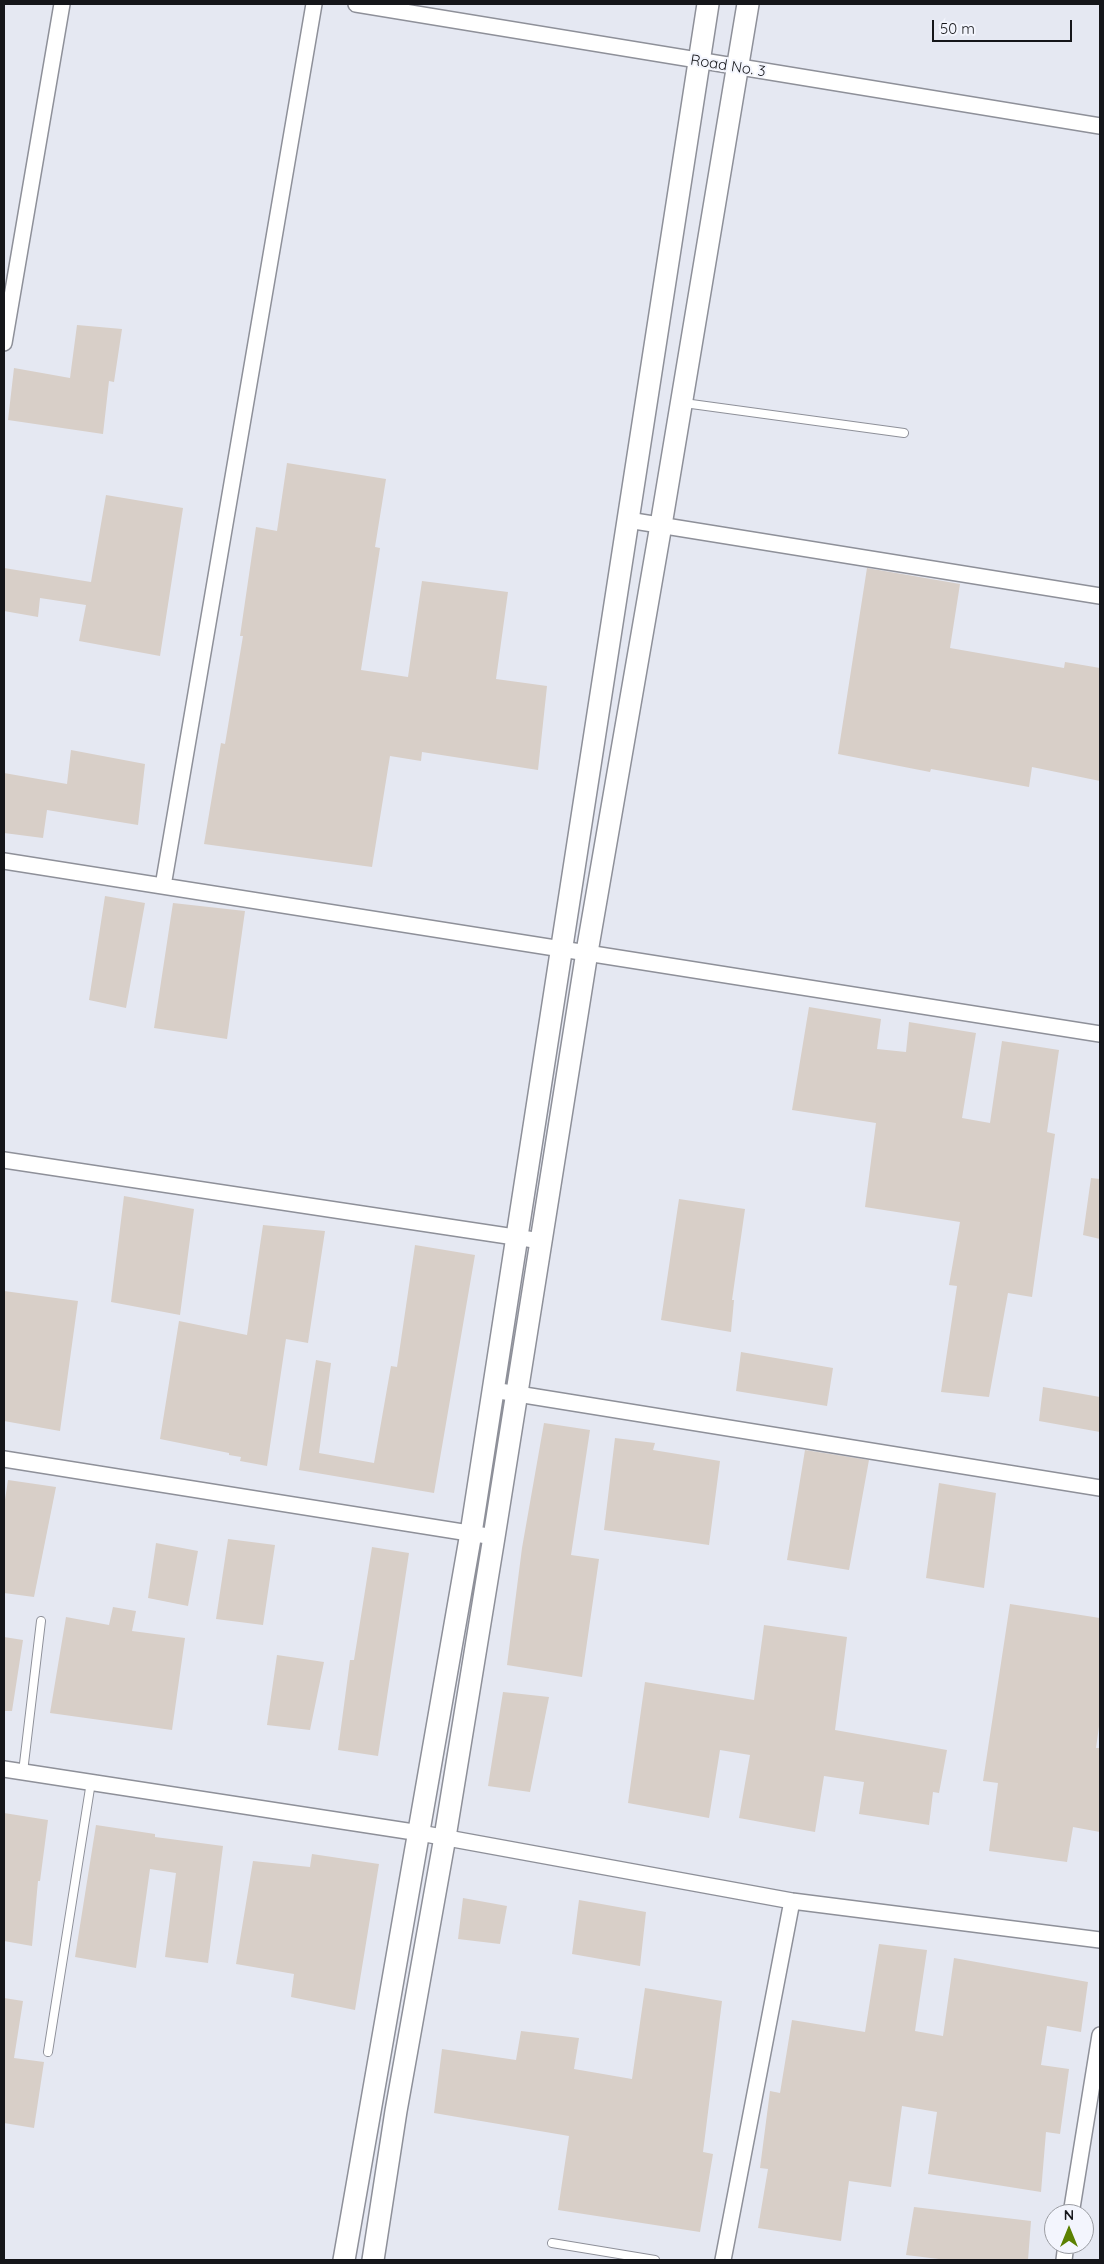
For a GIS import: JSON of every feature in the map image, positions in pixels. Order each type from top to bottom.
[{"type":"main road","points":[[344,2260],[471,1533],[708,4]]},
{"type":"main road","points":[[373,2260],[396,2111],[494,1537],[587,952],[682,402],[748,4]]},
{"type":"main road","points":[[616,598],[647,603]]},
{"type":"main road","points":[[371,2106],[396,2111]]},
{"type":"street","points":[[4,343],[62,4]]},
{"type":"street","points":[[163,886],[314,4]]},
{"type":"street","name":"Road No. 3","points":[[356,4],[1100,126]]},
{"type":"street","points":[[628,520],[1100,596]]},
{"type":"street","points":[[4,861],[1100,1034]]},
{"type":"street","points":[[4,1160],[541,1241]]},
{"type":"street","points":[[493,1390],[1100,1488]]},
{"type":"street","points":[[4,1459],[494,1537]]},
{"type":"street","points":[[4,1769],[420,1833],[792,1902],[1100,1940]]},
{"type":"street","points":[[722,2260],[792,1902]]},
{"type":"street","points":[[1073,2204],[1100,2035]]},
{"type":"lane","points":[[682,402],[904,433]]},
{"type":"lane","points":[[23,1772],[42,1621]]},
{"type":"lane","points":[[48,2052],[90,1782]]},
{"type":"lane","points":[[552,2244],[655,2260]]},
{"type":"building","points":[[77,325],[122,329],[114,382],[109,381],[103,434],[8,420],[14,368],[70,378]]},
{"type":"building","points":[[287,463],[386,479],[375,547],[380,548],[361,670],[408,677],[422,581],[508,592],[496,679],[547,686],[538,770],[422,752],[421,761],[390,756],[372,867],[204,844],[221,743],[225,744],[243,636],[240,636],[256,527],[277,531]]},
{"type":"building","points":[[106,495],[183,508],[160,656],[79,641],[86,605],[40,598],[38,617],[4,611],[4,568],[91,582]]},
{"type":"building","points":[[867,568],[960,584],[950,648],[1064,668],[1065,662],[1100,668],[1100,781],[1032,767],[1029,787],[931,769],[930,772],[838,754]]},
{"type":"building","points":[[71,750],[145,764],[138,825],[47,810],[43,838],[4,833],[4,773],[67,784]]},
{"type":"building","points":[[105,896],[145,903],[126,1008],[89,1000]]},
{"type":"building","points":[[173,903],[245,911],[227,1039],[154,1028]]},
{"type":"building","points":[[809,1007],[881,1019],[877,1049],[906,1052],[909,1022],[976,1033],[962,1118],[990,1123],[1002,1041],[1059,1050],[1047,1132],[1055,1134],[1032,1297],[1008,1293],[989,1397],[941,1392],[957,1286],[949,1285],[960,1222],[865,1207],[876,1123],[792,1110]]},
{"type":"building","points":[[1091,1178],[1100,1179],[1100,1239],[1083,1235]]},
{"type":"building","points":[[124,1196],[194,1209],[180,1315],[111,1302]]},
{"type":"building","points":[[679,1199],[745,1209],[732,1300],[734,1300],[731,1332],[661,1320]]},
{"type":"building","points":[[263,1225],[325,1231],[308,1343],[286,1339],[267,1466],[240,1461],[241,1457],[229,1455],[229,1453],[160,1439],[179,1321],[247,1335]]},
{"type":"building","points":[[415,1245],[475,1255],[434,1493],[299,1470],[316,1360],[331,1363],[319,1453],[374,1463],[391,1366],[397,1367]]},
{"type":"building","points":[[4,1291],[78,1301],[60,1431],[4,1421]]},
{"type":"building","points":[[741,1352],[833,1368],[827,1406],[736,1391]]},
{"type":"building","points":[[1043,1387],[1100,1397],[1100,1432],[1039,1421]]},
{"type":"building","points":[[544,1423],[590,1430],[571,1555],[599,1559],[582,1677],[507,1665],[522,1548]]},
{"type":"building","points":[[615,1438],[655,1443],[653,1450],[720,1461],[709,1545],[604,1530]]},
{"type":"building","points":[[805,1450],[869,1460],[849,1570],[787,1560]]},
{"type":"building","points":[[8,1480],[56,1487],[34,1597],[4,1593],[4,1506]]},
{"type":"building","points":[[939,1483],[996,1493],[984,1588],[926,1578]]},
{"type":"building","points":[[228,1539],[275,1545],[263,1625],[216,1619]]},
{"type":"building","points":[[156,1543],[198,1551],[188,1606],[148,1598]]},
{"type":"building","points":[[372,1547],[409,1553],[378,1756],[338,1750],[350,1660],[354,1660]]},
{"type":"building","points":[[1010,1604],[1100,1618],[1100,1719],[1096,1748],[1100,1748],[1100,1832],[1073,1827],[1067,1862],[989,1851],[998,1783],[983,1781]]},
{"type":"building","points":[[113,1607],[136,1611],[132,1631],[185,1638],[172,1730],[50,1713],[66,1617],[109,1625]]},
{"type":"building","points":[[764,1625],[847,1637],[835,1730],[947,1750],[939,1793],[933,1792],[929,1825],[859,1814],[864,1782],[824,1776],[815,1832],[739,1818],[750,1755],[720,1750],[709,1818],[628,1803],[645,1682],[754,1700]]},
{"type":"building","points":[[4,1637],[23,1640],[12,1711],[4,1711]]},
{"type":"building","points":[[277,1655],[324,1662],[310,1730],[267,1725]]},
{"type":"building","points":[[503,1692],[549,1697],[530,1792],[488,1786]]},
{"type":"building","points":[[4,1813],[48,1820],[40,1881],[38,1881],[32,1946],[4,1941]]},
{"type":"building","points":[[96,1825],[155,1834],[155,1837],[223,1846],[208,1963],[165,1957],[176,1873],[150,1869],[136,1968],[75,1957]]},
{"type":"building","points":[[312,1854],[379,1864],[355,2010],[291,1997],[294,1974],[236,1964],[253,1861],[310,1867]]},
{"type":"building","points":[[463,1898],[507,1906],[500,1944],[458,1939]]},
{"type":"building","points":[[579,1900],[646,1912],[640,1966],[572,1954]]},
{"type":"building","points":[[879,1944],[927,1950],[915,2031],[943,2036],[954,1958],[1088,1982],[1081,2032],[1047,2026],[1041,2065],[1069,2069],[1060,2134],[1046,2132],[1041,2192],[928,2174],[937,2112],[902,2106],[891,2187],[849,2181],[841,2241],[758,2228],[768,2169],[760,2168],[770,2091],[780,2093],[792,2020],[865,2032]]},
{"type":"building","points":[[645,1988],[722,2001],[703,2152],[713,2154],[700,2232],[558,2210],[569,2136],[434,2113],[442,2049],[516,2060],[521,2031],[579,2038],[574,2069],[632,2079]]},
{"type":"building","points":[[4,1998],[23,2001],[14,2058],[44,2062],[34,2128],[4,2123]]},
{"type":"building","points":[[914,2207],[1031,2221],[1028,2260],[947,2260],[906,2255]]}]
